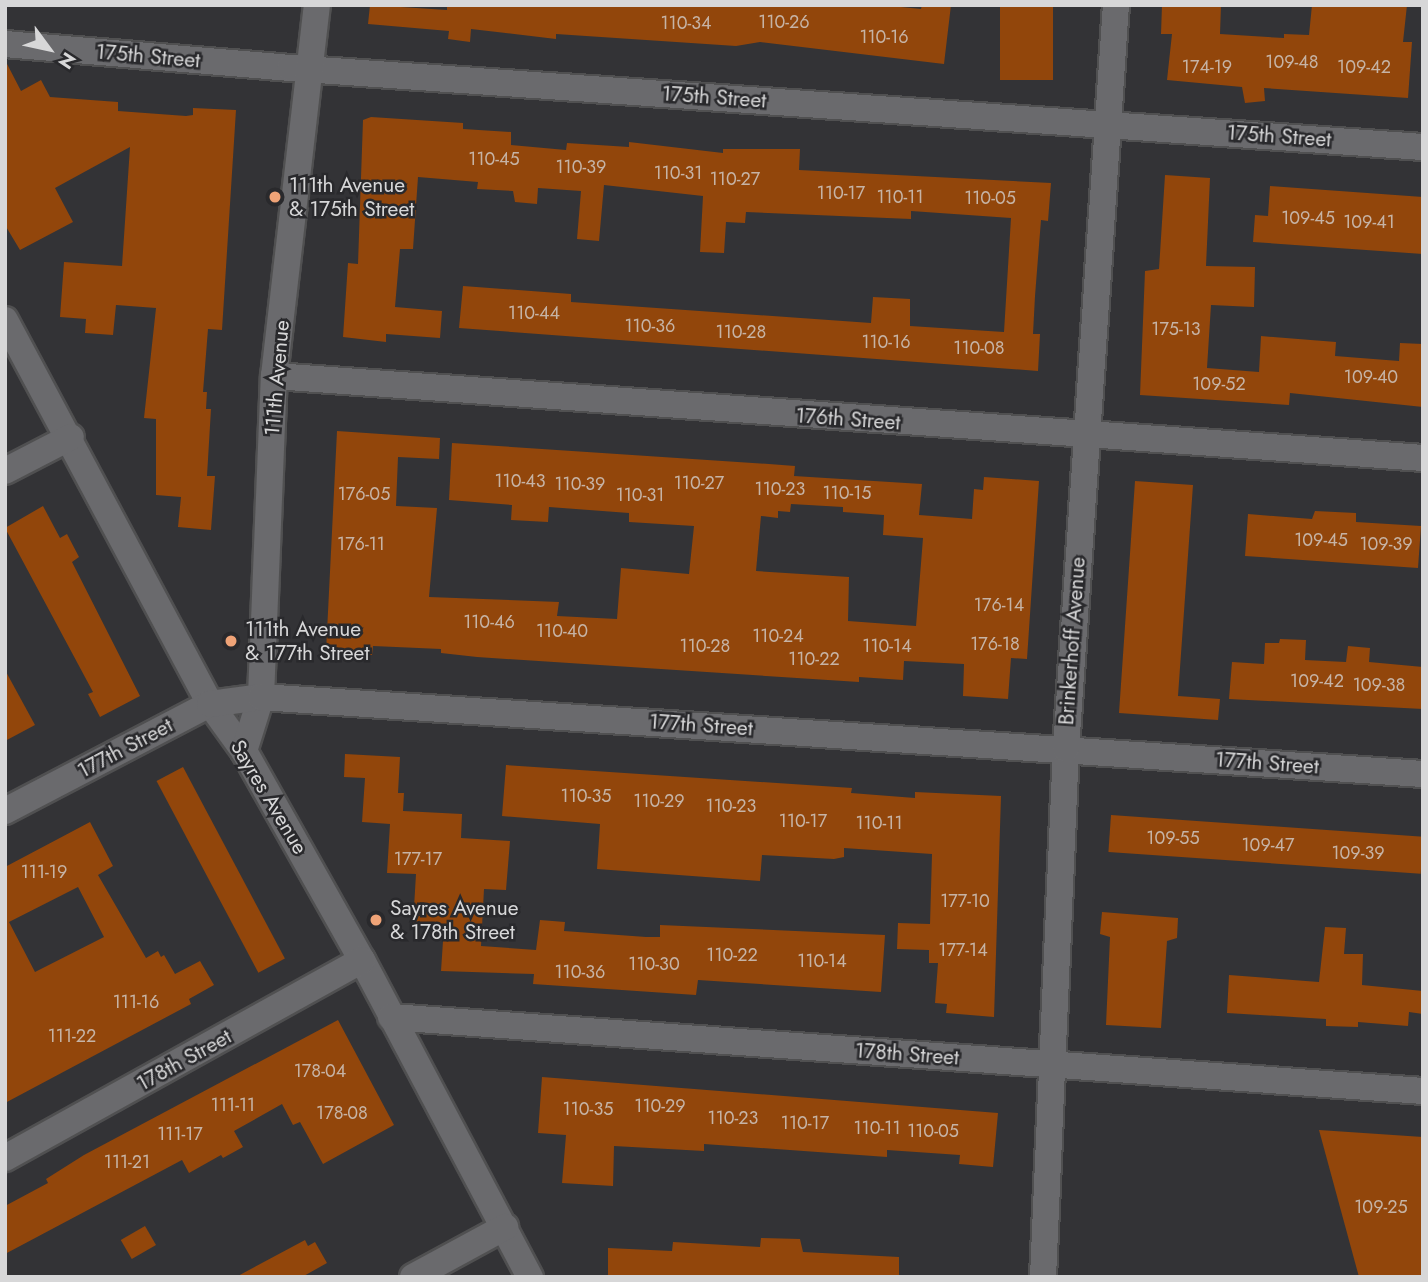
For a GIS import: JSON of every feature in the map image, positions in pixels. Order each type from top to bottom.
[{"type":"street","name":"111th Avenue","points":[[244,751],[261,697],[274,376],[312,70],[317,5]]},
{"type":"street","name":"Brinkerhoff Avenue","points":[[1043,1277],[1050,1063],[1066,749],[1116,5]]},
{"type":"street","name":"175th Street","points":[[5,44],[312,70],[1423,147]]},
{"type":"street","name":"Sayres Avenue","points":[[5,320],[71,437],[210,704],[244,751],[362,960],[530,1277]]},
{"type":"street","name":"176th Street","points":[[274,376],[1423,458]]},
{"type":"street","points":[[5,471],[71,437]]},
{"type":"street","name":"177th Street","points":[[5,811],[210,704],[261,697],[1423,774]]},
{"type":"street","name":"178th Street","points":[[5,1158],[362,960]]},
{"type":"street","name":"178th Street","points":[[391,1017],[1423,1091]]},
{"type":"street","points":[[413,1277],[505,1227]]},
{"type":"building","points":[[370,5],[447,10],[447,5],[881,5],[921,9],[922,5],[951,5],[944,64],[760,42],[736,46],[556,34],[556,39],[471,29],[470,42],[448,39],[449,31],[368,24]]},
{"type":"building","points":[[1000,5],[1053,5],[1053,80],[1000,80]]},
{"type":"building","points":[[1162,5],[1221,5],[1220,34],[1284,38],[1284,34],[1309,35],[1312,5],[1407,5],[1403,42],[1412,42],[1408,98],[1264,88],[1265,101],[1245,103],[1242,87],[1167,80],[1172,34],[1161,34]]},
{"type":"building","points":[[5,60],[21,91],[41,80],[50,97],[118,102],[118,111],[186,116],[193,115],[193,108],[236,110],[222,330],[208,329],[203,392],[207,392],[206,409],[211,409],[207,476],[215,476],[211,530],[178,527],[181,497],[156,495],[156,419],[144,418],[156,308],[116,305],[113,335],[85,333],[86,319],[60,317],[64,262],[122,266],[130,147],[55,188],[73,222],[20,250],[5,225]]},
{"type":"building","points":[[371,117],[463,123],[463,129],[511,132],[511,145],[566,150],[567,143],[629,147],[629,142],[723,153],[723,149],[800,149],[799,170],[1051,183],[1048,221],[1041,220],[1035,296],[1033,334],[1040,334],[1038,371],[459,328],[463,286],[571,294],[571,302],[871,323],[873,297],[910,299],[910,326],[1004,332],[1011,218],[911,211],[911,219],[746,212],[745,223],[726,222],[724,253],[700,252],[703,196],[604,185],[599,241],[577,239],[581,191],[538,188],[537,204],[515,202],[513,191],[477,189],[478,182],[418,177],[413,249],[400,249],[395,307],[442,311],[440,338],[386,334],[386,342],[343,337],[348,263],[358,264],[363,120]]},
{"type":"building","points":[[1165,175],[1210,178],[1206,266],[1255,267],[1254,307],[1211,305],[1207,368],[1259,372],[1261,336],[1336,342],[1335,356],[1399,361],[1400,343],[1423,344],[1423,407],[1290,393],[1289,405],[1140,395],[1145,271],[1159,269]]},
{"type":"building","points":[[1270,186],[1423,197],[1423,254],[1253,242],[1255,215],[1268,216]]},
{"type":"building","points":[[337,431],[440,438],[439,459],[398,457],[396,506],[437,508],[429,597],[559,602],[557,616],[617,619],[621,568],[689,574],[694,526],[629,522],[629,513],[549,507],[548,522],[511,520],[512,505],[449,500],[452,443],[795,466],[794,476],[922,484],[919,515],[972,519],[974,489],[983,490],[984,477],[1039,481],[1027,659],[1011,658],[1008,699],[963,696],[964,664],[904,661],[903,680],[859,677],[859,682],[477,657],[441,653],[441,649],[373,646],[372,655],[326,652]],"holes":[[[791,504],[843,507],[843,512],[884,515],[883,535],[923,538],[916,626],[848,621],[849,577],[756,571],[761,516],[778,518],[778,511],[790,512]]]},
{"type":"building","points":[[1135,481],[1193,485],[1178,696],[1220,699],[1218,720],[1119,713]]},
{"type":"building","points":[[43,506],[60,538],[67,534],[79,557],[72,562],[140,696],[100,717],[88,694],[93,692],[5,528]]},
{"type":"building","points":[[1315,511],[1356,513],[1356,522],[1421,526],[1418,568],[1245,556],[1248,514],[1312,519]]},
{"type":"building","points":[[1280,639],[1306,640],[1305,660],[1346,662],[1348,646],[1370,648],[1369,662],[1423,667],[1423,709],[1229,699],[1232,662],[1264,664],[1265,643],[1279,643]]},
{"type":"building","points":[[5,670],[35,725],[5,741]]},
{"type":"building","points":[[345,754],[400,757],[398,793],[404,793],[403,811],[462,814],[461,838],[510,841],[506,890],[484,889],[481,946],[536,950],[540,920],[565,922],[564,931],[646,937],[660,937],[660,925],[885,935],[881,992],[698,980],[696,995],[533,984],[534,974],[441,971],[444,926],[413,924],[416,874],[387,873],[390,824],[362,822],[365,778],[344,777]]},
{"type":"building","points":[[506,765],[852,788],[851,793],[915,798],[915,792],[1001,796],[994,1017],[946,1013],[947,1004],[935,1003],[938,963],[929,963],[929,950],[897,949],[898,923],[930,924],[932,854],[844,848],[844,857],[834,859],[762,855],[760,881],[597,869],[600,824],[502,816]]},
{"type":"building","points":[[183,767],[285,959],[258,973],[157,781]]},
{"type":"building","points":[[1111,815],[1423,837],[1421,874],[1108,852]]},
{"type":"building","points":[[90,822],[113,866],[98,875],[146,958],[158,951],[161,957],[164,955],[175,974],[200,961],[214,985],[189,999],[191,1004],[5,1103],[5,867]],"holes":[[[78,887],[104,937],[35,972],[9,922]]]},
{"type":"building","points":[[1102,912],[1178,918],[1177,938],[1167,941],[1161,1028],[1106,1025],[1110,937],[1100,934]]},
{"type":"building","points":[[1325,927],[1346,928],[1344,954],[1363,954],[1362,985],[1423,991],[1423,1014],[1409,1012],[1408,1026],[1358,1022],[1358,1027],[1326,1026],[1326,1019],[1227,1013],[1229,975],[1319,982]]},
{"type":"building","points":[[338,1020],[394,1125],[323,1164],[300,1122],[293,1125],[282,1104],[234,1131],[243,1147],[223,1158],[221,1155],[189,1173],[182,1160],[5,1254],[5,1206],[48,1183],[46,1179],[84,1155]]},
{"type":"building","points":[[542,1077],[998,1113],[993,1167],[959,1164],[960,1155],[887,1150],[887,1157],[704,1144],[704,1151],[614,1146],[613,1186],[562,1183],[566,1135],[538,1133]]},
{"type":"building","points":[[1319,1130],[1423,1137],[1423,1277],[1359,1277]]},
{"type":"building","points":[[145,1226],[156,1245],[132,1259],[121,1240]]},
{"type":"building","points":[[761,1238],[800,1239],[803,1252],[899,1257],[899,1277],[608,1277],[608,1248],[672,1251],[673,1242],[760,1247]]},
{"type":"building","points":[[305,1240],[308,1246],[315,1242],[327,1263],[302,1277],[236,1277]]},
{"type":"place","name":"111th Avenue & 175th Street","points":[[275,197]]},
{"type":"place","name":"111th Avenue & 177th Street","points":[[231,641]]},
{"type":"place","name":"Sayres Avenue & 178th Street","points":[[376,920]]}]
